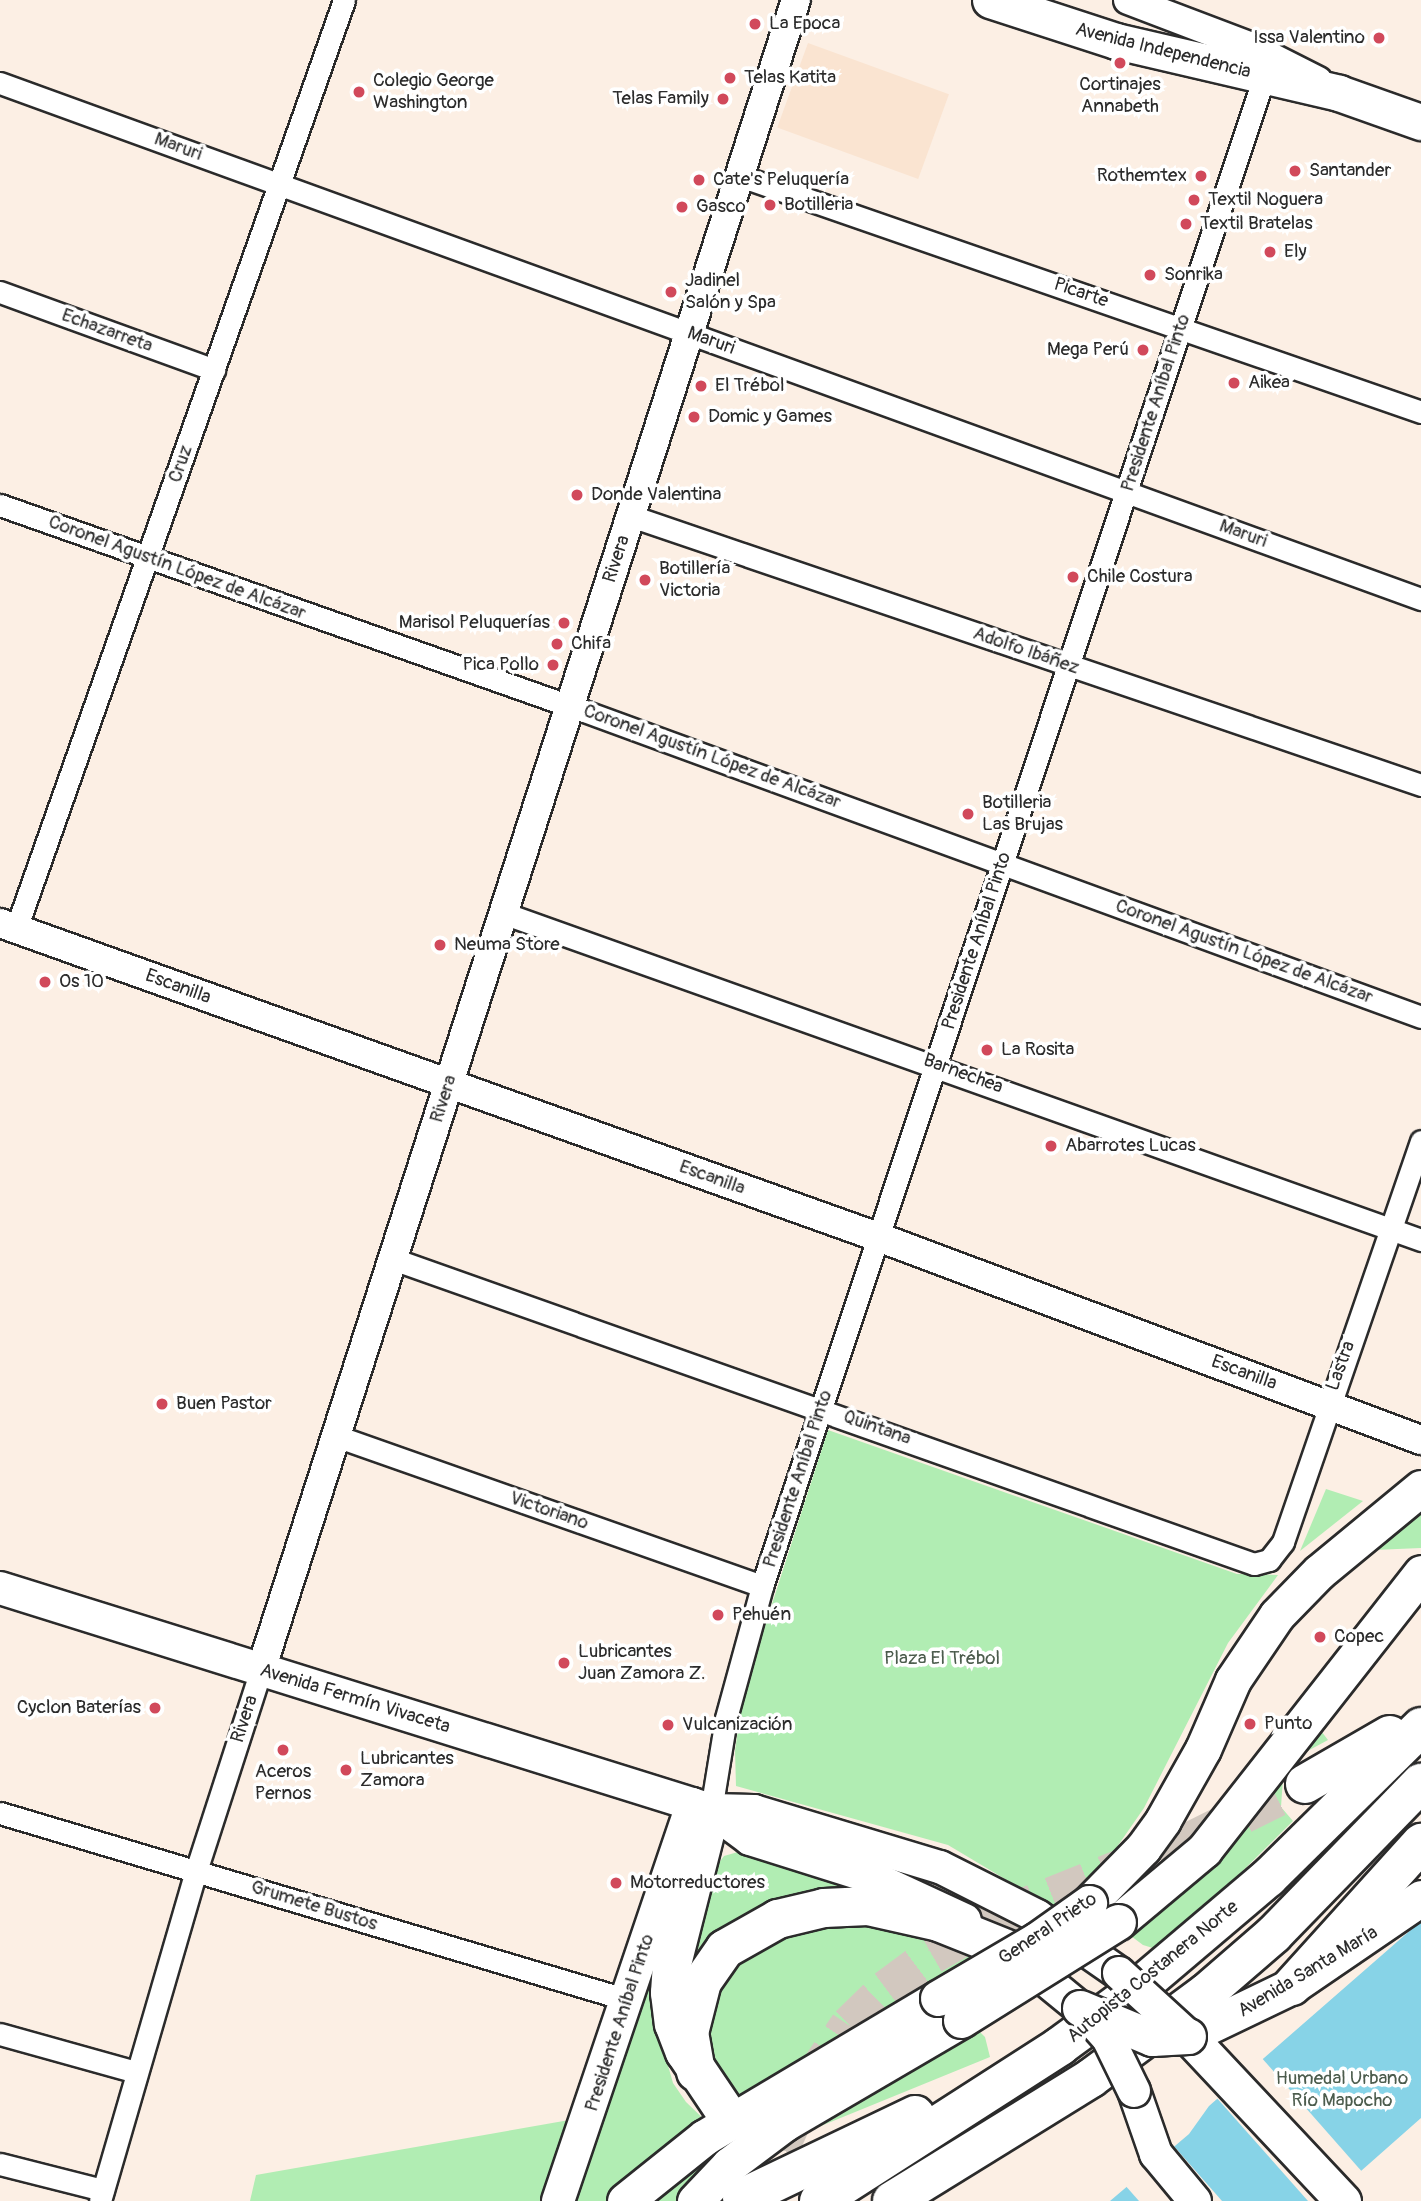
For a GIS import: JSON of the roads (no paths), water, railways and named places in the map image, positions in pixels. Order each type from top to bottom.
[{"type":"highway","points":[[1305,1784],[1421,1714]]},
{"type":"highway","name":"Autopista Costanera Norte","points":[[819,2201],[1103,2016],[1218,1922],[1310,1839],[1421,1727]]},
{"type":"highway","points":[[892,2201],[1101,2071],[1235,1969],[1421,1783]]},
{"type":"highway","points":[[701,1807],[670,1980],[674,2024],[696,2072],[726,2113]]},
{"type":"highway","points":[[1293,1986],[1421,1843]]},
{"type":"highway","points":[[696,2072],[689,2033],[702,1982],[725,1950],[778,1919],[824,1908],[879,1908],[939,1922],[1009,1950]]},
{"type":"highway","points":[[742,2198],[883,2128],[1017,2073]]},
{"type":"highway","points":[[933,2201],[1014,2127]]},
{"type":"highway","points":[[795,2148],[831,2145],[883,2128]]},
{"type":"main road","name":"Avenida Independencia","points":[[990,0],[1116,41],[1339,93],[1421,122]]},
{"type":"main road","name":"General Prieto","points":[[695,2201],[729,2165],[950,2009],[1037,1940],[1090,1903],[1118,1877],[1163,1820],[1203,1749],[1233,1680],[1277,1615],[1319,1573],[1421,1488]]},
{"type":"main road","name":"General Prieto","points":[[625,2201],[705,2137],[1118,1922],[1204,1850],[1421,1573]]},
{"type":"main road","name":"Avenida Fermín Vivaceta","points":[[0,1588],[701,1807],[754,1811],[940,1867],[1037,1916],[1209,2031]]},
{"type":"main road","name":"Avenida Fermín Vivaceta","points":[[701,1807],[750,1839],[925,1898],[1009,1950],[1077,2005],[1108,2038],[1134,2091],[1156,2154],[1195,2201]]},
{"type":"main road","name":"Presidente Aníbal Pinto","points":[[558,2201],[628,2000],[701,1807]]},
{"type":"main road","name":"Avenida Santa María","points":[[1209,2031],[1293,1986],[1421,1898]]},
{"type":"main road","points":[[1077,2005],[1153,2038],[1209,2031],[1226,2045],[1230,2078]]},
{"type":"main road","points":[[1209,2031],[1230,2078],[1340,2198]]},
{"type":"street","name":"Cruz","points":[[8,926],[147,558],[344,0]]},
{"type":"street","name":"Rivera","points":[[102,2195],[196,1871],[796,0]]},
{"type":"street","name":"Avenida Independencia","points":[[1136,1],[1270,55],[1339,93]]},
{"type":"street","name":"Presidente Aníbal Pinto","points":[[701,1807],[762,1586],[1264,77]]},
{"type":"street","name":"Maruri","points":[[0,83],[1421,599]]},
{"type":"street","name":"Picarte","points":[[740,176],[1421,412]]},
{"type":"street","name":"Echazarreta","points":[[0,292],[214,370]]},
{"type":"street","name":"Coronel Agustín López de Alcázar","points":[[0,505],[570,706],[1421,1017]]},
{"type":"street","name":"Adolfo Ibáñez","points":[[631,516],[1421,785]]},
{"type":"street","name":"Barnechea","points":[[503,913],[936,1064],[1421,1240]]},
{"type":"street","name":"Escanilla","points":[[8,926],[878,1237],[1421,1440]]},
{"type":"street","name":"Lastra","points":[[1240,1562],[1262,1563],[1279,1550],[1327,1405],[1421,1141]]},
{"type":"street","name":"Quintana","points":[[393,1259],[821,1408],[1240,1562]]},
{"type":"street","name":"Victoriano","points":[[336,1436],[762,1586]]},
{"type":"street","name":"Grumete Bustos","points":[[0,1813],[628,2000]]},
{"type":"street","points":[[0,2034],[136,2072]]},
{"type":"street","points":[[0,2164],[102,2195]]},
{"type":"water","name":"Humedal Urbano Río Mapocho","points":[[1421,1921],[1421,2118],[1327,2201],[1110,2201],[1189,2134],[1209,2106]]},
{"type":"tunnel","points":[[767,2201],[780,2149],[809,2084],[849,2025],[886,1989],[932,1955],[999,1917],[1192,1840],[1305,1784]]},
{"type":"place","name":"La Epoca","points":[[755,24]]},
{"type":"place","name":"Issa Valentino","points":[[1379,38]]},
{"type":"place","name":"Cortinajes Annabeth","points":[[1120,63]]},
{"type":"place","name":"Telas Katita","points":[[730,78]]},
{"type":"place","name":"Colegio George Washington","points":[[359,92]]},
{"type":"place","name":"Telas Family","points":[[723,99]]},
{"type":"place","name":"Santander","points":[[1295,171]]},
{"type":"place","name":"Rothemtex","points":[[1201,176]]},
{"type":"place","name":"Cate's Peluquería","points":[[699,180]]},
{"type":"place","name":"Textil Noguera","points":[[1194,200]]},
{"type":"place","name":"Botilleria","points":[[770,205]]},
{"type":"place","name":"Gasco","points":[[682,207]]},
{"type":"place","name":"Textil Bratelas","points":[[1186,224]]},
{"type":"place","name":"Ely","points":[[1270,252]]},
{"type":"place","name":"Sonrika","points":[[1150,275]]},
{"type":"place","name":"Jadinel Salón y Spa","points":[[671,292]]},
{"type":"place","name":"Mega Perú","points":[[1143,350]]},
{"type":"place","name":"Aikea","points":[[1234,383]]},
{"type":"place","name":"El Trébol","points":[[701,386]]},
{"type":"place","name":"Domic y Games","points":[[694,417]]},
{"type":"place","name":"Donde Valentina","points":[[577,495]]},
{"type":"place","name":"Chile Costura","points":[[1073,577]]},
{"type":"place","name":"Botillería Victoria","points":[[645,580]]},
{"type":"place","name":"Marisol Peluquerías","points":[[564,623]]},
{"type":"place","name":"Chifa","points":[[557,644]]},
{"type":"place","name":"Pica Pollo","points":[[553,665]]},
{"type":"place","name":"Botilleria Las Brujas","points":[[968,814]]},
{"type":"place","name":"Neuma Store","points":[[440,945]]},
{"type":"place","name":"Os 10","points":[[45,982]]},
{"type":"place","name":"La Rosita","points":[[987,1050]]},
{"type":"place","name":"Abarrotes Lucas","points":[[1051,1146]]},
{"type":"place","name":"Buen Pastor","points":[[162,1404]]},
{"type":"place","name":"Pehuén","points":[[718,1615]]},
{"type":"place","name":"Copec","points":[[1320,1637]]},
{"type":"place","name":"Lubricantes Juan Zamora Z.","points":[[564,1663]]},
{"type":"place","name":"Cyclon Baterías","points":[[155,1708]]},
{"type":"place","name":"Punto","points":[[1250,1724]]},
{"type":"place","name":"Vulcanización","points":[[668,1725]]},
{"type":"place","name":"Aceros Pernos","points":[[283,1750]]},
{"type":"place","name":"Lubricantes Zamora","points":[[346,1770]]},
{"type":"place","name":"Motorreductores","points":[[616,1883]]},
{"type":"park label","name":"Plaza El Trébol","points":[[942,1659]]}]
